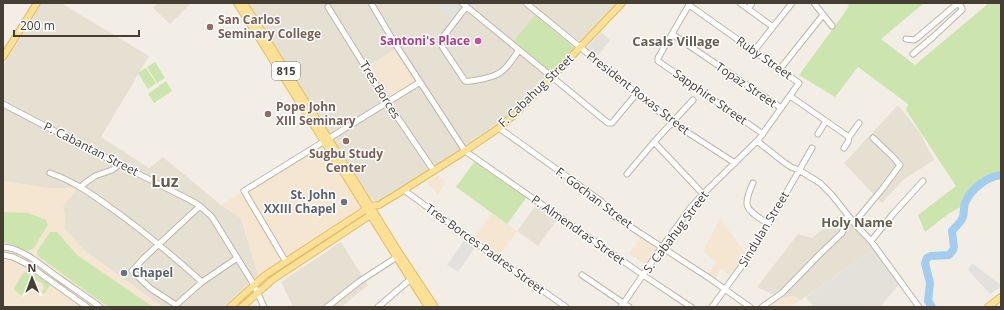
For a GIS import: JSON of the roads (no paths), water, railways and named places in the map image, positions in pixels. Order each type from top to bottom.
[{"type":"main road","points":[[3,57],[37,3]]},
{"type":"main road","name":"F. Cabahug Street","points":[[369,208],[379,205],[404,190],[499,128],[552,77],[621,3]]},
{"type":"main road","name":"815","points":[[242,4],[413,278],[435,307]]},
{"type":"main road","name":"F. Cabahug Street","points":[[373,213],[379,205]]},
{"type":"main road","points":[[230,307],[264,276],[369,208]]},
{"type":"main road","points":[[242,307],[272,280],[373,213]]},
{"type":"main road","name":"815","points":[[413,278],[428,307]]},
{"type":"main road","points":[[988,307],[1001,297]]},
{"type":"street","points":[[371,3],[394,42],[465,151]]},
{"type":"street","points":[[462,3],[608,123],[612,123],[636,93]]},
{"type":"street","name":"President Roxas Street","points":[[526,3],[673,122],[735,163]]},
{"type":"street","points":[[740,3],[774,27]]},
{"type":"street","points":[[748,9],[752,3]]},
{"type":"street","points":[[754,51],[792,3]]},
{"type":"street","points":[[814,3],[832,26]]},
{"type":"street","points":[[906,39],[914,40],[917,38],[958,3],[962,8],[962,10],[934,37],[913,54]]},
{"type":"street","points":[[672,34],[689,4]]},
{"type":"street","name":"Ruby Street","points":[[689,4],[800,83]]},
{"type":"street","name":"Tres Borces","points":[[328,7],[387,102],[434,171]]},
{"type":"street","points":[[466,7],[443,37],[441,43],[465,80],[469,82],[474,81],[502,72],[519,50]]},
{"type":"street","points":[[780,69],[823,15]]},
{"type":"street","name":"Sapphire Street","points":[[672,34],[658,58],[658,61],[763,134]]},
{"type":"street","name":"Topaz Street","points":[[672,34],[781,108]]},
{"type":"street","points":[[286,262],[244,191],[420,82]]},
{"type":"street","name":"S. Cabahug Street","points":[[622,305],[691,207],[757,141],[800,83]]},
{"type":"street","points":[[790,96],[849,137]]},
{"type":"street","points":[[627,174],[693,100]]},
{"type":"street","name":"P. Cabantan Street","points":[[3,104],[200,206],[212,217],[254,285],[264,307]]},
{"type":"street","points":[[818,134],[826,121]]},
{"type":"street","points":[[844,148],[849,137],[859,123]]},
{"type":"street","name":"F. Gochan Street","points":[[499,128],[601,201],[614,216],[750,307]]},
{"type":"street","points":[[854,223],[900,165],[873,138]]},
{"type":"street","points":[[757,141],[785,164],[820,182],[871,241],[919,307]]},
{"type":"street","points":[[654,142],[703,194]]},
{"type":"street","name":"Sindulan Street","points":[[712,307],[754,249],[812,148]]},
{"type":"street","name":"P. Almendras Street","points":[[465,151],[691,307]]},
{"type":"street","points":[[82,187],[90,179],[112,170],[118,164]]},
{"type":"street","points":[[50,173],[82,187],[134,224],[202,282]]},
{"type":"street","points":[[871,241],[923,181]]},
{"type":"street","points":[[753,183],[746,199],[746,204],[748,209],[768,224]]},
{"type":"street","name":"Tres Borces Padres Street","points":[[404,190],[566,307]]},
{"type":"street","points":[[200,206],[158,244],[132,272],[150,288],[176,305],[202,282],[237,258]]},
{"type":"street","points":[[762,307],[782,293],[842,234],[845,220],[848,215]]},
{"type":"street","points":[[3,247],[8,247],[32,258],[100,307]]},
{"type":"street","points":[[3,254],[27,264],[87,307]]},
{"type":"street","points":[[327,307],[360,281],[399,256]]},
{"type":"street","points":[[582,275],[622,305],[629,307]]},
{"type":"street","points":[[378,307],[413,278]]},
{"type":"waterway","points":[[932,307],[928,301],[930,283],[925,263],[927,258],[931,256],[949,255],[954,247],[952,231],[963,217],[964,205],[971,193],[980,184],[990,178],[1001,175]]},
{"type":"place","name":"San Carlos Seminary College","points":[[210,27]]},
{"type":"place","name":"Santoni's Place","points":[[478,41]]},
{"type":"place","name":"Pope John XIII Seminary","points":[[268,114]]},
{"type":"place","name":"Sugbu Study Center","points":[[346,141]]},
{"type":"place","name":"St. John XXIII Chapel","points":[[344,202]]},
{"type":"place","name":"Chapel","points":[[124,273]]},
{"type":"district","name":"Casals Village","points":[[676,41]]},
{"type":"district","name":"Luz","points":[[165,181]]},
{"type":"district","name":"Holy Name","points":[[857,222]]}]
